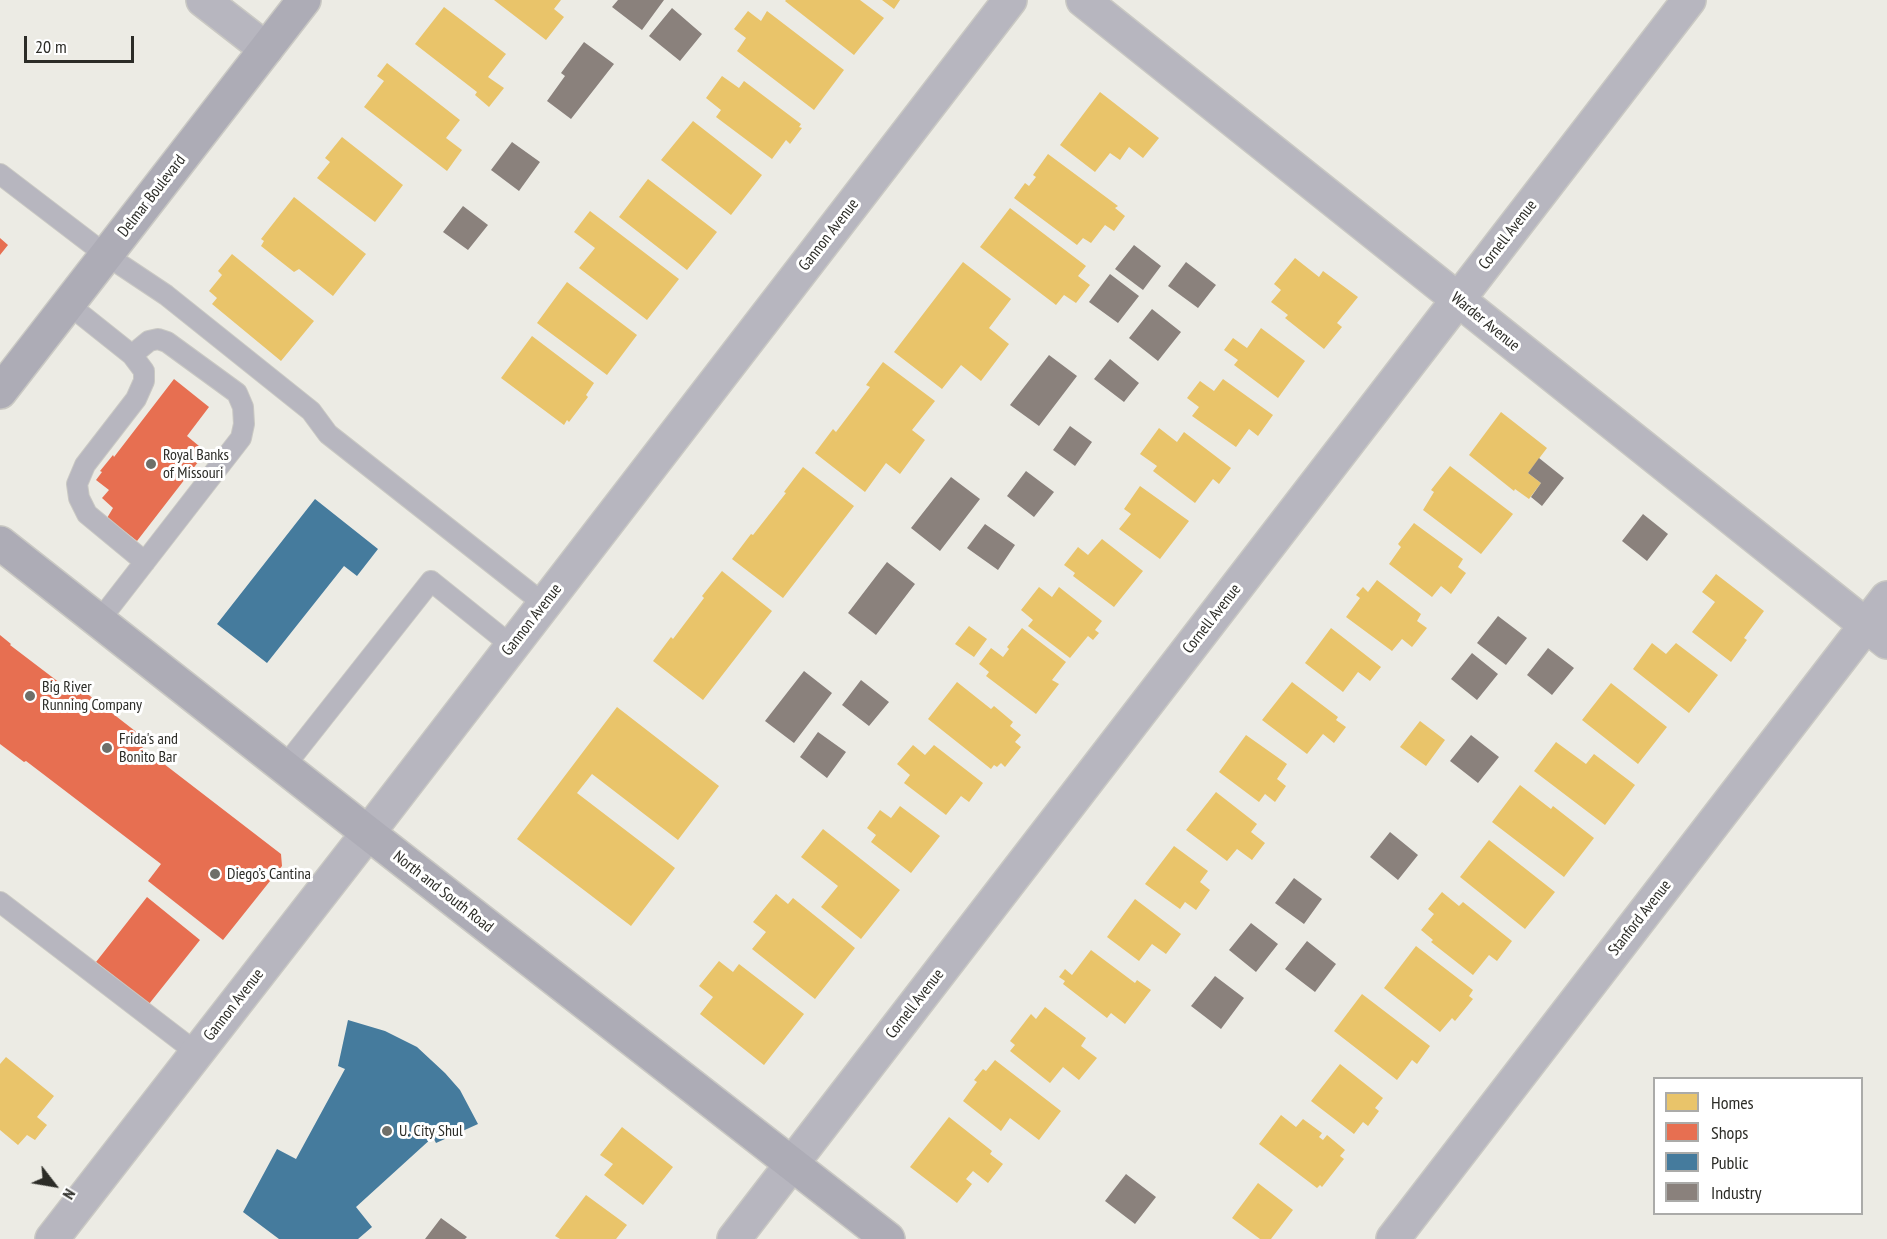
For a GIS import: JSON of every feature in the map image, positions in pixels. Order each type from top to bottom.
[{"type":"street","points":[[203,0],[266,49]]},
{"type":"street","name":"Delmar Boulevard","points":[[0,392],[304,0]]},
{"type":"street","name":"Gannon Avenue","points":[[52,1239],[1010,0]]},
{"type":"street","name":"Warder Avenue","points":[[1083,0],[1876,634]]},
{"type":"street","name":"Cornell Avenue","points":[[734,1239],[1689,0]]},
{"type":"street","name":"North and South Road","points":[[0,543],[888,1239]]},
{"type":"street","name":"Stanford Avenue","points":[[1393,1239],[1876,634],[1887,597]]},
{"type":"lane","points":[[0,174],[106,255],[175,302],[311,411],[328,434],[544,604]]},
{"type":"lane","points":[[68,304],[132,355],[144,371],[144,381],[136,399],[85,465],[78,484],[79,498],[87,514],[145,562]]},
{"type":"lane","points":[[99,621],[241,438],[244,424],[243,407],[237,393],[167,342],[158,339],[149,341],[132,355]]},
{"type":"lane","points":[[284,767],[431,581],[512,646]]},
{"type":"lane","points":[[0,902],[196,1053]]},
{"type":"building: Homes","points":[[494,0],[561,0],[554,9],[564,17],[546,40]]},
{"type":"building: Homes","points":[[786,0],[860,0],[884,18],[854,55]]},
{"type":"building: Homes","points":[[882,0],[900,0],[894,9]]},
{"type":"building: Homes","points":[[444,7],[506,54],[488,77],[504,88],[489,107],[475,95],[477,92],[415,44]]},
{"type":"building: Homes","points":[[748,11],[761,21],[767,11],[844,70],[814,110],[737,51],[746,38],[734,29]]},
{"type":"building: Homes","points":[[387,63],[460,120],[446,138],[462,150],[447,171],[364,107],[384,81],[377,76]]},
{"type":"building: Homes","points":[[722,76],[739,88],[744,81],[801,124],[799,127],[802,128],[790,144],[786,140],[772,159],[716,117],[721,110],[706,98]]},
{"type":"building: Homes","points":[[1100,92],[1159,138],[1143,158],[1129,147],[1120,160],[1110,153],[1095,172],[1060,145]]},
{"type":"building: Homes","points":[[693,121],[762,175],[731,215],[661,160]]},
{"type":"building: Homes","points":[[342,137],[403,185],[375,222],[317,178],[330,162],[325,158]]},
{"type":"building: Homes","points":[[1048,154],[1118,206],[1115,208],[1125,216],[1114,231],[1105,225],[1091,243],[1083,238],[1077,245],[1014,198],[1025,183],[1029,186],[1036,177],[1033,175]]},
{"type":"building: Homes","points":[[648,179],[717,232],[687,270],[619,217]]},
{"type":"building: Homes","points":[[294,197],[366,254],[333,296],[299,269],[294,272],[261,246],[264,241],[261,239]]},
{"type":"building: Homes","points":[[1010,208],[1086,266],[1078,276],[1090,285],[1076,303],[1064,295],[1056,305],[980,247]]},
{"type":"building: Homes","points":[[590,211],[679,279],[647,320],[579,268],[595,248],[574,232]]},
{"type":"building: Homes","points":[[232,254],[314,321],[281,361],[212,304],[217,298],[209,291],[222,275],[218,271]]},
{"type":"building: Homes","points":[[1295,258],[1319,277],[1323,271],[1358,297],[1337,323],[1342,327],[1324,349],[1285,318],[1288,315],[1271,302],[1281,290],[1274,284]]},
{"type":"building: Homes","points":[[963,262],[1011,299],[989,328],[1009,344],[981,381],[961,365],[942,389],[894,352]]},
{"type":"building: Homes","points":[[567,282],[637,335],[607,375],[537,323]]},
{"type":"building: Homes","points":[[1261,328],[1305,361],[1278,398],[1234,365],[1238,360],[1224,350],[1233,338],[1247,348]]},
{"type":"building: Homes","points":[[532,336],[594,383],[586,395],[588,397],[569,422],[567,420],[564,425],[501,378]]},
{"type":"building: Homes","points":[[883,362],[935,401],[912,430],[925,440],[900,474],[886,463],[865,492],[815,453],[833,429],[836,432],[870,387],[866,385]]},
{"type":"building: Homes","points":[[1223,379],[1273,415],[1258,436],[1249,429],[1236,447],[1192,416],[1199,407],[1187,398],[1200,381],[1214,391]]},
{"type":"building: Homes","points":[[1501,412],[1547,448],[1528,473],[1541,483],[1529,499],[1515,489],[1514,491],[1469,455]]},
{"type":"building: Homes","points":[[1159,428],[1177,442],[1184,432],[1231,468],[1219,484],[1213,479],[1195,503],[1153,471],[1157,466],[1140,454]]},
{"type":"building: Homes","points":[[1450,466],[1513,514],[1481,554],[1423,510],[1434,492],[1431,490]]},
{"type":"building: Homes","points":[[803,467],[854,506],[783,598],[732,559],[786,493],[784,492]]},
{"type":"building: Homes","points":[[1140,486],[1189,521],[1160,559],[1119,529],[1131,514],[1124,509]]},
{"type":"building: Homes","points":[[1414,523],[1463,559],[1458,567],[1466,573],[1451,594],[1441,586],[1432,597],[1389,564],[1401,547],[1398,544]]},
{"type":"building: Homes","points":[[1102,539],[1143,571],[1114,607],[1073,576],[1075,573],[1064,565],[1078,547],[1088,555]]},
{"type":"building: Homes","points":[[722,571],[772,611],[703,700],[653,661],[671,637],[673,639]]},
{"type":"building: Homes","points":[[1716,574],[1764,611],[1744,638],[1747,640],[1731,662],[1692,632],[1715,602],[1702,592]]},
{"type":"building: Homes","points":[[1377,580],[1421,614],[1417,621],[1427,628],[1412,647],[1402,639],[1392,651],[1346,617],[1360,598],[1356,595],[1363,587],[1368,592]]},
{"type":"building: Homes","points":[[1039,587],[1052,597],[1059,587],[1102,621],[1095,630],[1099,633],[1093,640],[1088,636],[1070,658],[1028,626],[1033,620],[1021,610]]},
{"type":"building: Homes","points":[[969,626],[987,639],[974,657],[955,644]]},
{"type":"building: Homes","points":[[1022,628],[1066,662],[1052,680],[1059,684],[1036,714],[986,676],[989,672],[979,664],[991,648],[1003,657],[1009,649],[1007,647]]},
{"type":"building: Homes","points":[[1331,628],[1381,667],[1370,681],[1358,672],[1343,692],[1305,663]]},
{"type":"building: Homes","points":[[1652,643],[1666,654],[1676,643],[1718,675],[1689,713],[1633,669]]},
{"type":"building: Homes","points":[[957,682],[991,709],[994,706],[1013,722],[1010,726],[1021,735],[1015,742],[1021,747],[1005,767],[1001,763],[997,767],[994,765],[991,769],[928,719]]},
{"type":"building: Homes","points":[[1292,682],[1338,717],[1336,720],[1346,727],[1334,743],[1323,734],[1307,754],[1262,720]]},
{"type":"building: Homes","points":[[1611,683],[1667,727],[1638,764],[1582,720]]},
{"type":"building: Homes","points":[[617,707],[719,786],[678,840],[592,774],[577,793],[675,868],[631,926],[517,839]]},
{"type":"building: Homes","points":[[1420,721],[1445,740],[1426,766],[1400,747]]},
{"type":"building: Homes","points":[[1246,735],[1287,764],[1277,779],[1286,786],[1275,802],[1265,794],[1259,802],[1219,772]]},
{"type":"building: Homes","points":[[1556,742],[1586,764],[1594,754],[1635,785],[1605,825],[1534,771]]},
{"type":"building: Homes","points":[[913,745],[925,755],[934,745],[983,783],[969,802],[961,796],[946,815],[904,783],[910,775],[897,764]]},
{"type":"building: Homes","points":[[1520,785],[1551,809],[1553,806],[1594,838],[1564,877],[1492,822]]},
{"type":"building: Homes","points":[[1216,792],[1257,824],[1251,832],[1265,843],[1252,860],[1237,849],[1227,861],[1186,830]]},
{"type":"building: Homes","points":[[900,806],[940,836],[911,873],[871,842],[876,835],[867,828],[880,810],[891,818]]},
{"type":"building: Homes","points":[[823,829],[900,890],[861,939],[821,907],[838,886],[801,857]]},
{"type":"building: Homes","points":[[1489,840],[1555,892],[1525,929],[1460,877]]},
{"type":"building: Homes","points":[[1174,846],[1208,871],[1200,882],[1210,890],[1196,910],[1185,902],[1180,909],[1145,884]]},
{"type":"building: Homes","points":[[1442,892],[1459,906],[1463,902],[1512,941],[1497,961],[1489,955],[1473,975],[1431,942],[1433,940],[1421,930],[1434,914],[1428,909]]},
{"type":"building: Homes","points":[[776,894],[788,904],[793,898],[855,948],[815,999],[752,949],[766,932],[753,922]]},
{"type":"building: Homes","points":[[1135,899],[1181,934],[1166,954],[1152,944],[1139,961],[1107,937]]},
{"type":"building: Homes","points":[[1416,946],[1473,990],[1469,996],[1473,999],[1455,1021],[1452,1018],[1440,1032],[1384,988]]},
{"type":"building: Homes","points":[[1091,950],[1135,983],[1137,980],[1151,990],[1125,1024],[1111,1013],[1107,1018],[1063,984],[1065,981],[1059,977],[1065,969],[1072,975]]},
{"type":"building: Homes","points":[[719,961],[733,972],[739,964],[804,1014],[764,1065],[700,1014],[713,997],[699,986]]},
{"type":"building: Homes","points":[[1362,994],[1430,1046],[1417,1064],[1412,1060],[1397,1080],[1334,1031]]},
{"type":"building: Homes","points":[[1045,1007],[1086,1038],[1081,1046],[1097,1058],[1079,1080],[1063,1067],[1050,1083],[1010,1051],[1015,1045],[1010,1041],[1031,1014],[1036,1019]]},
{"type":"building: Homes","points":[[6,1057],[54,1096],[37,1117],[47,1125],[35,1140],[27,1135],[18,1145],[0,1130],[0,1064]]},
{"type":"building: Homes","points":[[995,1060],[1061,1111],[1039,1140],[1010,1118],[1001,1131],[963,1101],[977,1082],[974,1080]]},
{"type":"building: Homes","points":[[1340,1064],[1383,1098],[1375,1108],[1379,1111],[1368,1126],[1363,1122],[1354,1134],[1311,1101]]},
{"type":"building: Homes","points":[[1281,1115],[1296,1127],[1303,1119],[1322,1133],[1319,1137],[1323,1140],[1327,1135],[1345,1150],[1340,1156],[1344,1159],[1322,1187],[1320,1185],[1317,1188],[1259,1144]]},
{"type":"building: Homes","points":[[949,1117],[992,1151],[990,1154],[1003,1164],[988,1183],[973,1171],[966,1179],[972,1184],[957,1203],[910,1167]]},
{"type":"building: Homes","points":[[622,1127],[673,1167],[643,1205],[604,1175],[613,1164],[600,1155]]},
{"type":"building: Homes","points":[[1258,1183],[1293,1210],[1271,1239],[1260,1239],[1232,1218]]},
{"type":"building: Homes","points":[[586,1195],[627,1225],[616,1239],[560,1239],[555,1236]]},
{"type":"building: Shops","points":[[0,238],[8,245],[0,255]]},
{"type":"building: Shops","name":"Royal Banks of Missouri","points":[[174,379],[209,407],[187,436],[199,446],[202,457],[137,541],[107,518],[113,508],[102,498],[109,490],[96,480],[102,472],[100,471],[113,455],[114,457]]},
{"type":"building: Shops","points":[[0,635],[77,696],[81,689],[148,741],[142,747],[281,854],[282,866],[223,940],[148,881],[161,864],[26,761],[24,762],[0,744]]},
{"type":"building: Shops","points":[[147,897],[200,940],[149,1004],[96,962]]},
{"type":"building: Public","points":[[315,499],[378,549],[357,576],[344,566],[267,663],[217,624]]},
{"type":"building: Public","name":"U. City Shul","points":[[348,1020],[385,1031],[417,1047],[460,1090],[478,1124],[436,1143],[433,1137],[356,1207],[372,1227],[358,1239],[279,1239],[243,1212],[277,1149],[296,1159],[345,1069],[338,1066]]},
{"type":"building: Industry","points":[[618,0],[664,0],[642,30],[612,7]]},
{"type":"building: Industry","points":[[672,8],[702,34],[680,61],[649,36]]},
{"type":"building: Industry","points":[[584,42],[614,64],[571,119],[547,101],[565,76],[561,73]]},
{"type":"building: Industry","points":[[512,142],[540,162],[519,191],[491,170]]},
{"type":"building: Industry","points":[[463,206],[488,225],[468,250],[443,232]]},
{"type":"building: Industry","points":[[1134,245],[1161,266],[1143,290],[1115,269]]},
{"type":"building: Industry","points":[[1186,262],[1216,285],[1198,308],[1168,286]]},
{"type":"building: Industry","points":[[1110,274],[1139,296],[1118,323],[1089,302]]},
{"type":"building: Industry","points":[[1152,309],[1181,332],[1158,361],[1129,338]]},
{"type":"building: Industry","points":[[1049,355],[1077,376],[1039,426],[1010,405]]},
{"type":"building: Industry","points":[[1110,359],[1139,383],[1124,402],[1094,379]]},
{"type":"building: Industry","points":[[1070,426],[1092,442],[1075,466],[1053,450]]},
{"type":"building: Industry","points":[[1539,458],[1564,478],[1542,506],[1531,497],[1541,483],[1528,473]]},
{"type":"building: Industry","points":[[1026,471],[1054,492],[1034,517],[1007,496]]},
{"type":"building: Industry","points":[[951,477],[980,499],[940,551],[911,528]]},
{"type":"building: Industry","points":[[1643,514],[1668,534],[1647,561],[1622,541]]},
{"type":"building: Industry","points":[[985,524],[1015,545],[998,570],[967,548]]},
{"type":"building: Industry","points":[[887,562],[915,584],[876,635],[848,613]]},
{"type":"building: Industry","points":[[1498,616],[1527,638],[1506,665],[1477,643]]},
{"type":"building: Industry","points":[[1548,648],[1574,668],[1552,695],[1527,675]]},
{"type":"building: Industry","points":[[1472,653],[1498,674],[1477,700],[1451,679]]},
{"type":"building: Industry","points":[[804,671],[832,693],[794,743],[765,721]]},
{"type":"building: Industry","points":[[861,680],[889,702],[869,726],[842,705]]},
{"type":"building: Industry","points":[[818,732],[846,752],[827,778],[800,757]]},
{"type":"building: Industry","points":[[1471,735],[1499,757],[1478,783],[1450,761]]},
{"type":"building: Industry","points":[[1390,832],[1418,855],[1398,880],[1370,857]]},
{"type":"building: Industry","points":[[1294,878],[1322,899],[1304,924],[1275,903]]},
{"type":"building: Industry","points":[[1251,923],[1278,944],[1256,972],[1229,950]]},
{"type":"building: Industry","points":[[1307,941],[1336,964],[1315,992],[1285,969]]},
{"type":"building: Industry","points":[[1215,976],[1244,998],[1221,1029],[1191,1006]]},
{"type":"building: Industry","points":[[1126,1174],[1156,1197],[1135,1224],[1105,1201]]},
{"type":"building: Industry","points":[[441,1218],[467,1237],[465,1239],[425,1239]]},
{"type":"place","name":"Royal Banks of Missouri","points":[[151,464]]},
{"type":"place","name":"Big River Running Company","points":[[30,696]]},
{"type":"place","name":"Frida's and Bonito Bar","points":[[107,748]]},
{"type":"place","name":"Diego’s Cantina","points":[[215,874]]},
{"type":"place","name":"U. City Shul","points":[[387,1131]]}]
